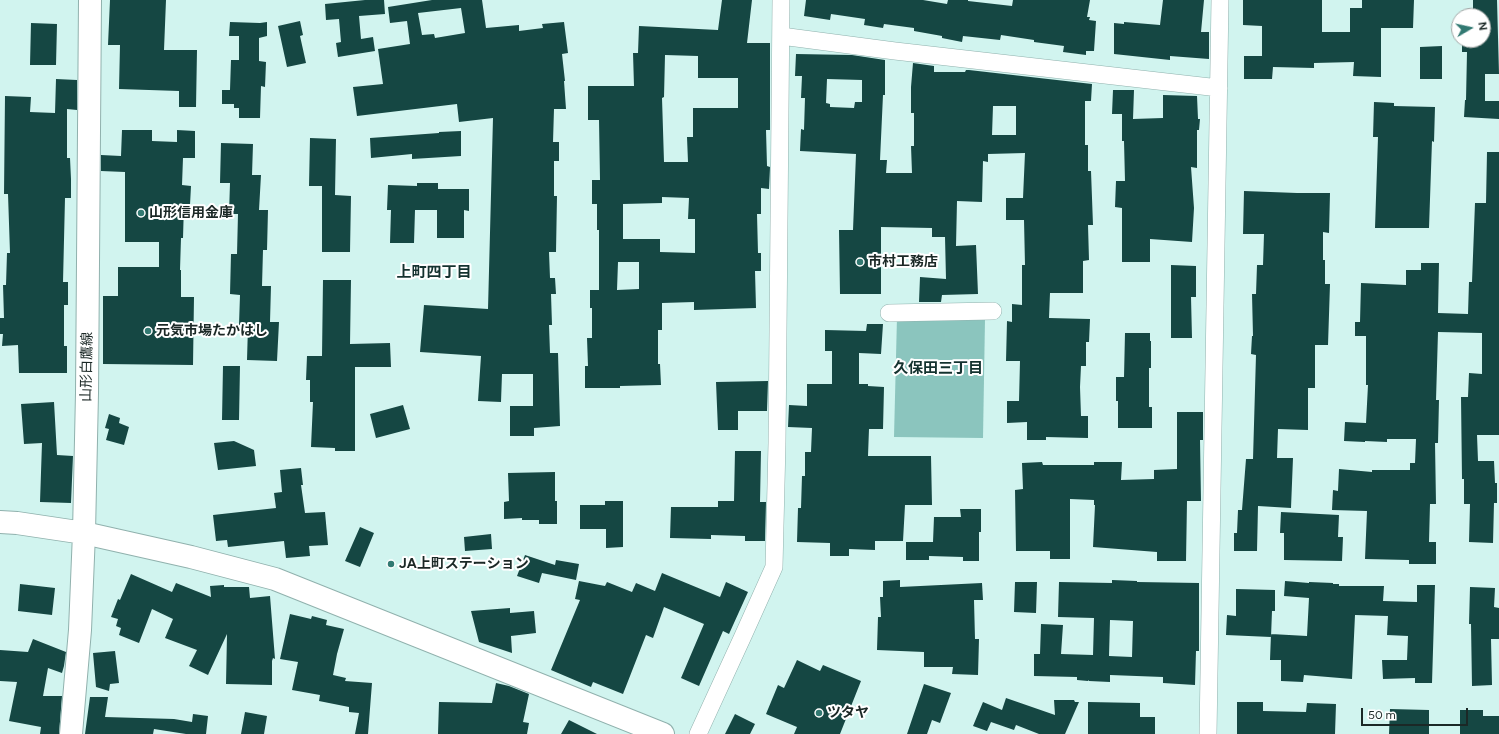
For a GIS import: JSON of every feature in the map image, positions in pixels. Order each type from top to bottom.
[{"type":"main road","name":"山形白鷹線","points":[[71,734],[80,630],[84,533],[90,0]]},
{"type":"main road","points":[[0,522],[17,523],[84,533],[191,556],[275,580],[663,734]]},
{"type":"street","points":[[698,734],[744,636],[774,567],[777,443],[781,0]]},
{"type":"street","points":[[1208,734],[1220,0]]},
{"type":"street","points":[[781,36],[902,52],[1219,88]]},
{"type":"street","points":[[889,312],[993,311]]},
{"type":"shaded area","points":[[897,317],[985,319],[983,438],[894,437]]},
{"type":"building","points":[[110,0],[166,0],[164,50],[197,50],[196,107],[179,107],[179,91],[119,89],[120,45],[108,45]]},
{"type":"building","points":[[365,0],[384,0],[385,14],[359,16],[361,39],[373,37],[375,51],[338,57],[336,43],[341,42],[339,19],[326,20],[325,4]]},
{"type":"building","points":[[432,0],[482,0],[486,28],[519,25],[519,31],[543,28],[542,24],[564,22],[568,53],[562,54],[566,109],[554,109],[553,142],[559,142],[559,161],[554,161],[554,196],[557,196],[556,252],[549,252],[550,278],[555,278],[556,294],[551,294],[552,325],[549,325],[550,353],[558,353],[560,426],[534,428],[534,436],[510,436],[510,406],[533,406],[533,374],[502,374],[501,402],[478,401],[481,356],[420,352],[424,305],[488,309],[493,118],[459,122],[457,104],[357,116],[353,87],[383,84],[378,49],[410,44],[407,21],[390,23],[388,7]],"holes":[[[461,8],[465,33],[435,38],[434,34],[422,35],[418,13]]]},
{"type":"building","points":[[722,0],[752,0],[747,43],[770,43],[770,130],[766,130],[767,166],[770,167],[769,189],[761,188],[761,214],[757,214],[758,253],[761,253],[761,271],[755,271],[756,308],[694,310],[694,302],[662,303],[662,330],[658,330],[658,364],[660,364],[661,385],[620,386],[620,388],[585,388],[585,366],[588,366],[587,338],[592,338],[592,308],[590,308],[590,290],[599,290],[599,230],[597,230],[597,204],[592,204],[592,180],[600,180],[599,120],[588,120],[588,86],[634,86],[633,53],[638,53],[639,26],[718,30]],"holes":[[[665,55],[698,56],[698,78],[738,78],[738,108],[693,108],[693,137],[687,137],[688,162],[664,162],[662,98],[664,97]],[[662,197],[689,198],[688,219],[695,219],[695,253],[660,252],[660,239],[623,239],[623,204],[662,203]],[[618,262],[639,262],[639,289],[617,290]]]},
{"type":"building","points":[[806,0],[923,0],[947,4],[948,0],[968,0],[1012,6],[1013,0],[1090,0],[1087,17],[1090,17],[1089,20],[1096,21],[1094,51],[1086,51],[1086,55],[1063,52],[1064,46],[1034,42],[1034,40],[1001,35],[1000,40],[963,36],[962,42],[942,38],[942,36],[914,31],[914,28],[884,24],[883,28],[864,25],[865,19],[831,14],[830,20],[804,16]]},
{"type":"building","points":[[1163,0],[1204,0],[1201,32],[1209,32],[1209,59],[1170,56],[1170,60],[1114,54],[1114,23],[1124,24],[1124,22],[1160,25]]},
{"type":"building","points":[[1243,0],[1322,0],[1322,32],[1350,32],[1350,8],[1362,8],[1362,0],[1414,0],[1413,28],[1381,28],[1381,77],[1353,76],[1354,62],[1314,63],[1314,68],[1273,67],[1272,79],[1244,79],[1244,56],[1262,56],[1262,26],[1243,25]]},
{"type":"building","points":[[1473,0],[1497,0],[1499,74],[1485,74],[1485,101],[1499,101],[1499,119],[1464,117],[1466,100],[1467,52],[1462,52],[1462,48],[1491,48],[1491,8],[1473,8]]},
{"type":"building","points":[[300,21],[303,35],[300,36],[306,63],[287,67],[278,26]]},
{"type":"building","points":[[230,22],[267,22],[267,36],[259,38],[259,61],[266,62],[265,87],[261,86],[260,118],[239,118],[239,108],[234,108],[234,104],[222,104],[222,90],[230,90],[231,60],[239,60],[239,36],[229,36]]},
{"type":"building","points":[[31,23],[57,24],[56,65],[30,65]]},
{"type":"building","points":[[1442,46],[1442,79],[1420,79],[1420,47]]},
{"type":"building","points":[[796,54],[852,55],[885,60],[885,95],[883,95],[880,160],[887,160],[886,173],[912,173],[911,146],[914,146],[914,113],[911,113],[911,87],[913,63],[934,66],[934,72],[965,72],[966,70],[969,70],[1092,84],[1091,101],[1085,101],[1085,145],[1088,145],[1088,171],[1091,171],[1093,225],[1088,225],[1089,260],[1083,261],[1083,293],[1050,293],[1049,318],[1090,319],[1089,342],[1086,342],[1086,366],[1081,366],[1080,387],[1081,416],[1088,416],[1088,438],[1046,437],[1046,440],[1027,440],[1027,422],[1007,423],[1007,401],[1019,401],[1020,361],[1006,361],[1007,321],[1012,322],[1012,304],[1022,305],[1022,265],[1025,265],[1024,220],[1006,220],[1006,198],[1023,198],[1025,153],[988,154],[988,162],[983,161],[982,202],[957,201],[956,246],[976,245],[978,294],[942,295],[941,302],[919,302],[920,277],[946,279],[945,237],[932,237],[932,228],[881,227],[881,294],[840,294],[839,230],[853,230],[856,154],[800,151],[801,129],[804,130],[805,98],[801,98],[802,76],[795,76]],"holes":[[[827,79],[862,80],[862,102],[855,102],[854,108],[830,107],[830,104],[826,103]],[[993,106],[1016,106],[1016,135],[992,135]]]},
{"type":"building","points":[[56,79],[77,80],[77,110],[67,109],[67,158],[70,158],[71,198],[65,198],[63,282],[68,282],[68,305],[64,305],[64,346],[67,346],[67,373],[19,373],[18,345],[2,346],[3,334],[0,334],[0,318],[4,318],[3,285],[6,285],[7,253],[10,253],[8,194],[4,194],[5,96],[31,97],[30,112],[55,113]]},
{"type":"building","points":[[1113,90],[1134,90],[1133,119],[1163,118],[1163,95],[1197,96],[1198,119],[1200,119],[1199,130],[1197,130],[1197,168],[1191,167],[1194,208],[1192,242],[1150,239],[1150,262],[1122,262],[1122,208],[1115,207],[1116,181],[1125,181],[1124,141],[1122,141],[1122,114],[1112,114]]},
{"type":"building","points":[[1374,102],[1394,103],[1394,106],[1435,107],[1434,142],[1432,141],[1429,228],[1375,228],[1378,137],[1373,137]]},
{"type":"building","points":[[122,130],[152,130],[152,141],[177,142],[177,130],[195,131],[195,158],[183,158],[182,185],[191,186],[190,205],[184,204],[180,270],[181,297],[194,297],[193,365],[103,364],[103,296],[118,296],[118,267],[159,267],[159,242],[125,242],[125,172],[101,171],[101,155],[121,156]]},
{"type":"building","points":[[461,131],[461,156],[412,159],[412,154],[371,158],[370,138]]},
{"type":"building","points":[[310,138],[336,139],[335,195],[351,196],[350,252],[322,252],[322,186],[309,186]]},
{"type":"building","points":[[221,143],[253,144],[252,175],[261,175],[259,210],[268,210],[267,250],[263,250],[262,286],[271,286],[270,322],[279,322],[277,361],[247,360],[248,326],[239,325],[240,295],[230,294],[231,254],[237,254],[238,214],[229,214],[230,183],[220,183]]},
{"type":"building","points":[[1487,152],[1499,152],[1499,435],[1477,435],[1478,461],[1494,461],[1495,483],[1497,483],[1497,503],[1494,503],[1493,543],[1469,542],[1470,504],[1464,504],[1464,479],[1462,479],[1461,397],[1468,397],[1469,373],[1482,374],[1482,333],[1438,332],[1436,400],[1439,400],[1438,443],[1435,443],[1436,504],[1430,504],[1429,542],[1436,542],[1436,564],[1409,564],[1409,560],[1365,559],[1367,511],[1332,510],[1333,490],[1338,491],[1339,469],[1372,472],[1372,470],[1410,470],[1410,463],[1415,463],[1416,439],[1387,439],[1387,442],[1344,441],[1345,422],[1366,423],[1368,385],[1366,385],[1366,336],[1355,336],[1355,322],[1360,322],[1361,283],[1406,285],[1406,270],[1421,270],[1421,263],[1439,263],[1438,313],[1468,314],[1469,282],[1472,282],[1475,203],[1486,203]]},
{"type":"building","points":[[417,183],[438,183],[438,189],[469,189],[469,211],[464,210],[464,238],[437,238],[437,210],[415,210],[414,243],[390,243],[391,210],[387,210],[388,185],[417,186]]},
{"type":"building","points":[[1244,191],[1330,193],[1329,233],[1323,232],[1325,284],[1330,284],[1328,345],[1315,345],[1315,388],[1308,388],[1308,430],[1278,429],[1277,458],[1293,458],[1291,508],[1258,506],[1257,551],[1234,551],[1234,533],[1237,533],[1238,510],[1242,510],[1246,459],[1253,459],[1256,355],[1251,354],[1253,336],[1252,294],[1256,294],[1257,265],[1263,265],[1264,234],[1243,234]]},
{"type":"building","points":[[1171,265],[1196,266],[1196,297],[1191,297],[1192,338],[1171,338]]},
{"type":"building","points":[[323,280],[351,280],[350,344],[390,343],[391,367],[355,367],[355,451],[335,451],[335,448],[311,447],[313,402],[310,402],[310,380],[306,380],[307,356],[322,356]]},
{"type":"building","points":[[867,324],[883,324],[881,354],[859,353],[859,384],[884,387],[883,429],[869,429],[868,456],[931,456],[932,505],[905,505],[903,541],[875,541],[875,550],[849,549],[849,556],[830,556],[830,543],[797,542],[798,508],[801,508],[802,476],[805,476],[805,452],[811,452],[812,428],[788,427],[789,405],[807,406],[807,384],[832,384],[832,351],[825,351],[825,330],[866,331]]},
{"type":"building","points":[[1125,333],[1150,333],[1151,368],[1149,368],[1149,407],[1152,407],[1152,428],[1118,428],[1116,377],[1124,377]]},
{"type":"building","points":[[223,366],[240,366],[239,420],[222,420]]},
{"type":"building","points":[[768,381],[767,411],[738,411],[738,430],[718,430],[716,382]]},
{"type":"building","points":[[54,402],[57,455],[73,456],[71,503],[40,502],[42,443],[24,444],[21,404]]},
{"type":"building","points":[[403,405],[410,429],[376,438],[370,414]]},
{"type":"building","points":[[1177,412],[1203,412],[1203,440],[1200,440],[1201,501],[1187,501],[1186,561],[1157,561],[1157,552],[1093,547],[1094,500],[1070,499],[1070,559],[1050,559],[1050,551],[1016,551],[1015,490],[1023,489],[1022,463],[1042,462],[1043,465],[1094,465],[1094,462],[1122,462],[1121,480],[1154,479],[1154,470],[1177,469]]},
{"type":"building","points":[[109,414],[120,418],[119,423],[129,427],[124,445],[106,440],[109,429],[105,428]]},
{"type":"building","points":[[234,441],[254,450],[256,466],[218,470],[214,443]]},
{"type":"building","points":[[735,451],[761,451],[760,502],[766,502],[765,541],[745,541],[745,536],[711,535],[711,539],[670,538],[671,507],[718,507],[718,501],[734,501]]},
{"type":"building","points":[[301,468],[303,485],[301,485],[305,513],[325,512],[328,545],[309,546],[310,556],[286,558],[284,541],[228,547],[227,540],[216,541],[213,515],[276,508],[274,493],[282,492],[280,470]]},
{"type":"building","points":[[555,472],[557,524],[539,524],[539,520],[522,520],[522,518],[504,519],[504,502],[509,501],[508,473]]},
{"type":"building","points":[[605,501],[623,501],[623,547],[606,548],[606,529],[580,529],[580,505],[605,505]]},
{"type":"building","points":[[960,509],[981,509],[979,561],[963,561],[963,557],[929,556],[929,560],[906,560],[906,542],[933,542],[934,517],[961,517]]},
{"type":"building","points":[[1281,512],[1339,515],[1338,537],[1343,537],[1342,561],[1284,560],[1284,533],[1280,533]]},
{"type":"building","points":[[360,527],[374,533],[360,567],[345,561]]},
{"type":"building","points":[[491,534],[492,549],[465,551],[464,537]]},
{"type":"building","points":[[525,555],[555,565],[556,560],[579,564],[576,580],[542,573],[539,583],[517,576]]},
{"type":"building","points":[[662,573],[720,597],[726,582],[748,592],[729,634],[723,631],[699,686],[681,678],[704,624],[664,607],[653,638],[646,635],[623,694],[593,682],[591,687],[551,670],[580,600],[575,599],[579,581],[605,586],[607,582],[632,592],[636,583],[655,591]]},
{"type":"building","points":[[131,574],[172,592],[176,583],[211,597],[210,586],[224,585],[224,587],[249,587],[250,598],[270,596],[275,659],[273,658],[272,661],[272,685],[226,684],[227,634],[208,675],[189,666],[197,650],[165,638],[173,619],[152,609],[139,643],[119,635],[121,628],[116,626],[118,619],[111,617],[118,599],[120,600]]},
{"type":"building","points":[[900,580],[900,587],[982,583],[983,600],[974,600],[975,639],[979,639],[978,675],[952,674],[953,667],[924,667],[924,652],[877,650],[878,617],[881,617],[880,597],[883,597],[883,581]]},
{"type":"building","points":[[1112,580],[1199,583],[1199,651],[1196,651],[1195,685],[1163,683],[1163,677],[1110,675],[1110,682],[1077,680],[1077,677],[1034,676],[1034,654],[1040,654],[1041,624],[1063,625],[1061,654],[1093,655],[1094,618],[1058,617],[1059,582],[1112,583]],"holes":[[[1110,620],[1133,621],[1132,657],[1109,656]]]},
{"type":"building","points":[[1285,581],[1333,583],[1339,584],[1339,586],[1384,586],[1383,601],[1417,602],[1417,585],[1435,585],[1432,683],[1415,683],[1415,678],[1383,679],[1382,660],[1407,660],[1408,636],[1387,635],[1388,616],[1355,615],[1352,679],[1304,675],[1303,682],[1281,681],[1281,660],[1270,660],[1271,634],[1307,636],[1309,598],[1284,596]]},
{"type":"building","points":[[1015,582],[1037,582],[1036,613],[1014,612]]},
{"type":"building","points":[[20,584],[55,588],[52,615],[18,611]]},
{"type":"building","points":[[1470,587],[1495,588],[1494,607],[1499,608],[1499,639],[1491,639],[1492,685],[1472,686],[1471,624],[1469,624]]},
{"type":"building","points":[[1236,589],[1275,590],[1275,611],[1272,611],[1271,637],[1226,635],[1227,615],[1236,616]]},
{"type":"building","points":[[510,608],[510,613],[534,611],[536,633],[511,636],[512,653],[479,642],[471,611]]},
{"type":"building","points":[[290,614],[311,619],[312,616],[327,620],[326,625],[344,629],[333,675],[346,678],[345,681],[372,683],[368,734],[355,734],[359,713],[349,712],[349,707],[319,701],[320,695],[292,690],[298,662],[280,659]]},
{"type":"building","points":[[33,639],[66,652],[62,673],[48,668],[43,696],[62,696],[59,734],[40,734],[41,727],[9,721],[17,682],[0,681],[0,650],[28,652]]},
{"type":"building","points":[[115,651],[119,683],[110,684],[109,691],[96,687],[93,653]]},
{"type":"building","points":[[797,660],[820,671],[823,665],[861,681],[840,734],[794,734],[797,727],[766,714],[778,685],[784,688]]},
{"type":"building","points":[[496,683],[509,686],[529,694],[523,722],[529,723],[527,734],[438,734],[439,702],[492,703]]},
{"type":"building","points":[[924,684],[951,693],[940,723],[932,720],[927,734],[907,734]]},
{"type":"building","points":[[90,697],[108,697],[105,717],[174,719],[192,722],[193,714],[208,716],[206,734],[186,734],[154,729],[153,734],[85,734]]},
{"type":"building","points":[[1006,698],[1055,715],[1054,700],[1074,700],[1075,702],[1079,702],[1065,734],[1039,734],[1016,725],[1014,730],[991,722],[987,731],[973,726],[983,702],[1002,710]]},
{"type":"building","points":[[1088,702],[1140,703],[1140,717],[1155,717],[1155,734],[1088,734]]},
{"type":"building","points":[[1237,702],[1263,702],[1263,711],[1306,712],[1307,703],[1336,704],[1335,734],[1237,734]]},
{"type":"building","points":[[1390,709],[1429,710],[1429,734],[1389,734]]},
{"type":"building","points":[[1460,710],[1483,710],[1483,716],[1499,716],[1499,734],[1460,734]]},
{"type":"building","points":[[245,712],[267,716],[264,734],[241,734]]},
{"type":"building","points":[[735,714],[755,724],[750,734],[725,734]]},
{"type":"building","points":[[569,720],[597,734],[561,734]]},
{"type":"place","name":"山形信用金庫","points":[[141,213]]},
{"type":"place","name":"市村工務店","points":[[860,262]]},
{"type":"place","name":"元気市場たかはし","points":[[148,331]]},
{"type":"place","name":"JA上町ステーション","points":[[391,564]]},
{"type":"place","name":"ツタヤ","points":[[819,713]]},
{"type":"district","name":"上町四丁目","points":[[434,273]]},
{"type":"district","name":"久保田三丁目","points":[[938,369]]}]
